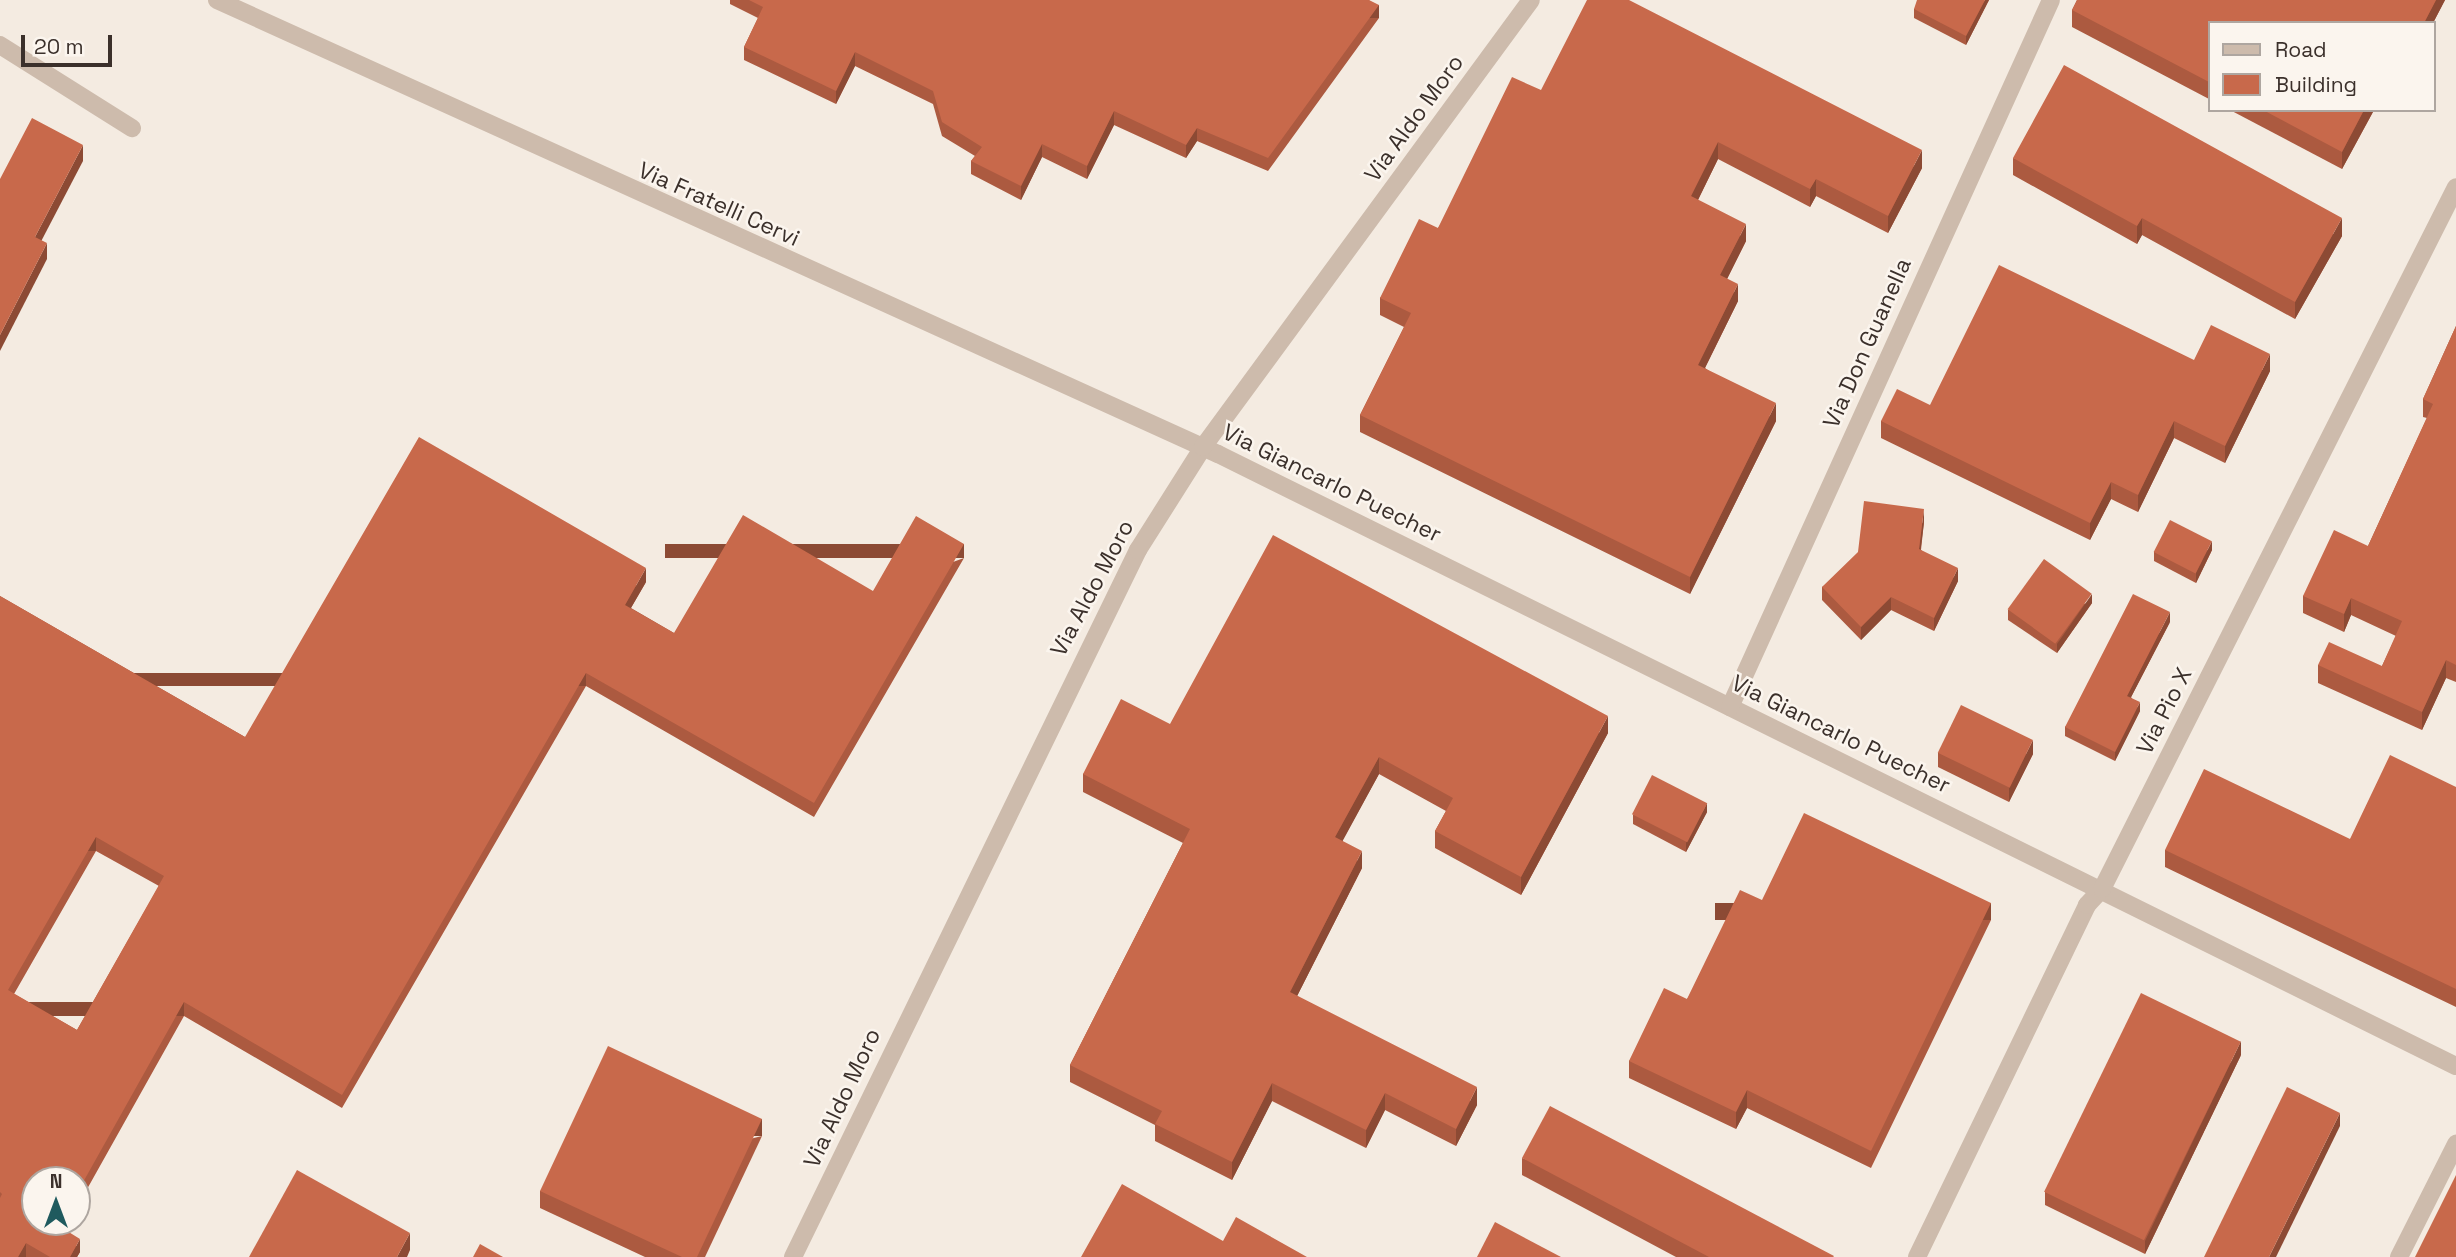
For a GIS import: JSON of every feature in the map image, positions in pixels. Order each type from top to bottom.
[{"type":"street","name":"Via Fratelli Cervi","points":[[217,0],[1203,447]]},
{"type":"street","name":"Via Aldo Moro","points":[[793,1257],[1113,594],[1203,447],[1531,0]]},
{"type":"street","name":"Via Don Guanella","points":[[1730,706],[2050,0]]},
{"type":"street","points":[[0,45],[132,128]]},
{"type":"street","name":"Via Pio X","points":[[1917,1257],[2087,905],[2102,889],[2456,187]]},
{"type":"street","name":"Via Giancarlo Puecher","points":[[1203,447],[2456,1066]]},
{"type":"street","points":[[2399,1257],[2456,1144]]},
{"type":"building","points":[[749,0],[1369,0],[1379,5],[1268,158],[1197,128],[1186,145],[1114,111],[1087,166],[1042,144],[1021,186],[971,161],[982,147],[942,122],[933,91],[855,52],[836,91],[744,47],[763,7]]},
{"type":"building","points":[[1587,0],[1629,0],[1922,150],[1888,216],[1816,179],[1810,189],[1718,142],[1691,196],[1746,224],[1720,275],[1738,284],[1698,365],[1776,403],[1690,577],[1360,415],[1411,313],[1380,298],[1419,219],[1438,228],[1512,77],[1541,90]]},
{"type":"building","points":[[1917,0],[1985,0],[1966,36],[1914,9]]},
{"type":"building","points":[[2077,0],[2436,0],[2425,21],[2208,21],[2208,81],[2072,10]]},
{"type":"building","points":[[2064,65],[2342,218],[2295,302],[2142,218],[2137,226],[2013,158]]},
{"type":"building","points":[[2267,112],[2363,112],[2342,152]]},
{"type":"building","points":[[32,118],[83,145],[35,237],[47,243],[0,335],[0,179]]},
{"type":"building","points":[[1999,265],[2194,360],[2211,325],[2270,354],[2225,446],[2174,421],[2138,495],[2111,482],[2090,523],[1881,421],[1897,389],[1930,405]]},
{"type":"building","points":[[2456,326],[2456,665],[2446,660],[2422,712],[2318,665],[2329,642],[2382,666],[2402,621],[2351,598],[2344,614],[2303,596],[2334,530],[2368,546],[2433,404],[2423,399]]},
{"type":"building","points":[[419,437],[646,568],[625,605],[674,633],[743,515],[873,591],[916,516],[964,544],[814,803],[586,673],[342,1095],[184,1002],[91,1168],[21,1166],[21,1236],[75,1236],[80,1239],[70,1257],[50,1257],[26,1243],[18,1257],[0,1257],[0,596],[245,737]],"holes":[[[96,837],[164,876],[77,1030],[8,990]]]},
{"type":"building","points":[[1864,501],[1924,509],[1919,549],[1958,568],[1934,618],[1891,597],[1861,627],[1822,587],[1858,552]]},
{"type":"building","points":[[2170,520],[2212,541],[2196,573],[2154,552]]},
{"type":"building","points":[[1273,535],[1608,716],[1521,877],[1435,831],[1453,798],[1379,757],[1335,837],[1362,851],[1290,992],[1477,1087],[1456,1129],[1385,1093],[1366,1130],[1272,1083],[1232,1162],[1155,1124],[1162,1111],[1070,1065],[1190,829],[1083,774],[1121,699],[1170,724]]},
{"type":"building","points":[[2044,559],[2092,594],[2055,644],[2008,609]]},
{"type":"building","points":[[2133,594],[2170,612],[2127,696],[2140,702],[2115,752],[2065,727]]},
{"type":"building","points":[[1961,705],[2033,740],[2010,788],[1938,753]]},
{"type":"building","points":[[2390,755],[2456,787],[2456,989],[2165,850],[2204,769],[2350,839]]},
{"type":"building","points":[[1652,775],[1707,803],[1687,842],[1632,814]]},
{"type":"building","points":[[1804,813],[1991,903],[1871,1151],[1747,1090],[1736,1112],[1629,1061],[1664,988],[1687,999],[1740,890],[1762,900]]},
{"type":"building","points":[[2141,993],[2241,1042],[2144,1240],[2044,1192]]},
{"type":"building","points":[[608,1046],[762,1119],[697,1257],[682,1257],[540,1191]]},
{"type":"building","points":[[2287,1087],[2340,1113],[2269,1257],[2204,1257]]},
{"type":"building","points":[[1550,1106],[1834,1256],[1709,1257],[1522,1158]]},
{"type":"building","points":[[297,1170],[410,1233],[397,1257],[249,1257]]},
{"type":"building","points":[[2456,1175],[2456,1257],[2415,1257]]},
{"type":"building","points":[[1122,1184],[1223,1241],[1236,1217],[1307,1257],[1081,1257]]},
{"type":"building","points":[[1495,1222],[1561,1257],[1477,1257]]},
{"type":"building","points":[[480,1244],[503,1257],[473,1257]]}]
